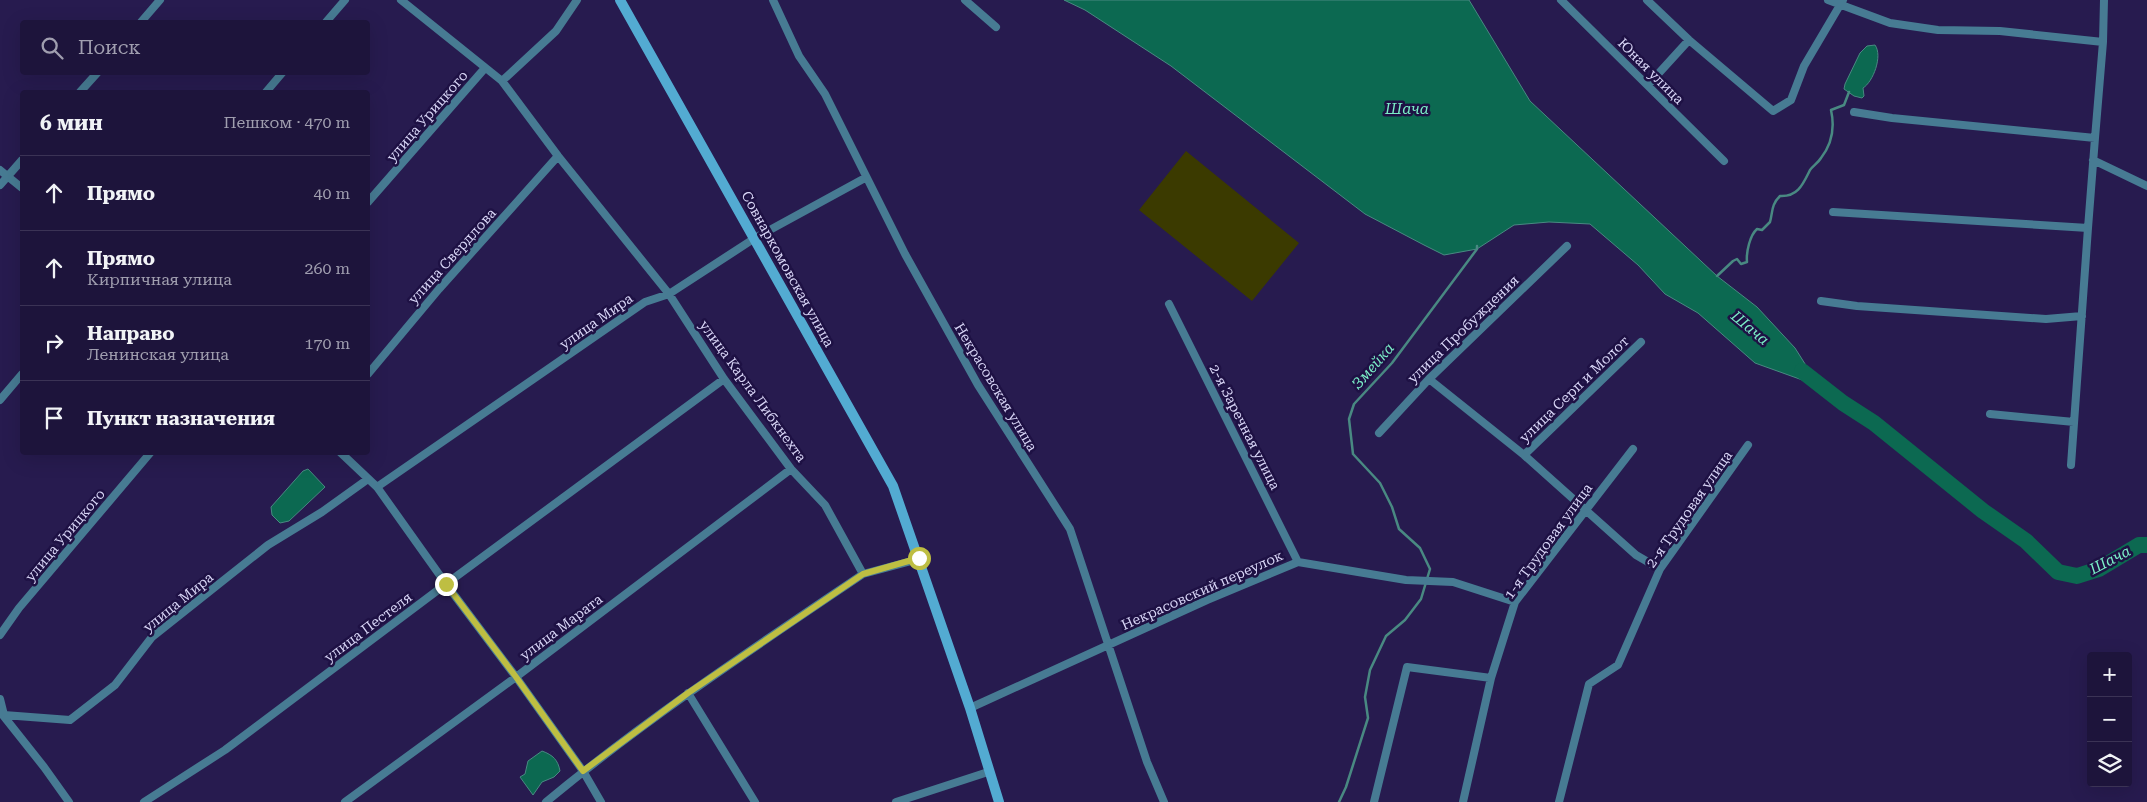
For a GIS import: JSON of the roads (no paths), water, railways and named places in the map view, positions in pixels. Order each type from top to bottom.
[{"type":"street","points":[[143,20],[160,0]]},
{"type":"street","points":[[328,20],[345,0]]},
{"type":"street","name":"улица Карла Либкнехта","points":[[401,0],[502,81],[558,156],[669,294],[724,379],[791,469],[825,505],[863,574]]},
{"type":"street","points":[[502,81],[556,31],[577,0]]},
{"type":"street","name":"Совнаркомовская улица","points":[[620,0],[893,486],[919,558]]},
{"type":"street","name":"Некрасовская улица","points":[[772,0],[799,56],[825,94],[865,178],[978,385],[1070,529],[1147,762],[1164,802]]},
{"type":"street","points":[[964,0],[996,27]]},
{"type":"street","name":"Юная улица","points":[[1561,0],[1724,160]]},
{"type":"street","points":[[1647,0],[1689,40],[1773,111],[1791,100],[1804,66],[1842,3]]},
{"type":"street","points":[[1828,0],[1842,3],[1890,23],[1938,30],[2000,31],[2103,42]]},
{"type":"street","points":[[2071,465],[2103,42],[2104,0]]},
{"type":"street","points":[[1648,85],[1689,40]]},
{"type":"street","name":"улица Урицкого","points":[[370,200],[485,68]]},
{"type":"street","points":[[82,90],[95,75]]},
{"type":"street","points":[[268,90],[280,75]]},
{"type":"street","points":[[1854,112],[1892,118],[2095,138]]},
{"type":"street","name":"улица Свердлова","points":[[370,372],[439,289],[558,156]]},
{"type":"street","points":[[2093,160],[2147,186]]},
{"type":"street","points":[[0,186],[20,162]]},
{"type":"street","points":[[0,170],[20,186]]},
{"type":"street","name":"улица Мира","points":[[377,487],[645,302],[669,294],[755,238],[865,178]]},
{"type":"street","points":[[1833,212],[2088,228]]},
{"type":"street","name":"улица Пробуждения","points":[[1379,433],[1429,378],[1567,246]]},
{"type":"street","points":[[1821,301],[1857,306],[2046,319],[2082,316]]},
{"type":"street","name":"2-я Заречная улица","points":[[1169,304],[1298,562]]},
{"type":"street","name":"улица Серп и Молот","points":[[1524,455],[1641,342]]},
{"type":"street","points":[[0,400],[20,376]]},
{"type":"street","points":[[1429,378],[1524,455],[1636,555],[1660,569]]},
{"type":"street","name":"улица Пестеля","points":[[144,802],[225,750],[724,379]]},
{"type":"street","points":[[1990,414],[2074,422]]},
{"type":"street","name":"2-я Трудовая улица","points":[[1559,802],[1590,684],[1618,665],[1660,569],[1748,445]]},
{"type":"street","name":"1-я Трудовая улица","points":[[1463,802],[1492,678],[1515,602],[1633,449]]},
{"type":"street","name":"улица Урицкого","points":[[0,635],[19,608],[148,455]]},
{"type":"street","points":[[343,455],[377,487],[583,771],[601,802]]},
{"type":"street","name":"улица Марата","points":[[345,802],[516,677],[791,469]]},
{"type":"street","name":"улица Мира","points":[[2,713],[70,720],[114,685],[152,637],[268,545],[322,512],[368,479]]},
{"type":"street","points":[[546,802],[583,771],[688,693],[863,574],[919,558],[970,708],[998,802]]},
{"type":"street","name":"Некрасовский переулок","points":[[970,708],[1207,600],[1298,562],[1406,580],[1447,581],[1515,602]]},
{"type":"street","points":[[1374,802],[1407,667],[1492,678]]},
{"type":"street","points":[[688,693],[755,802]]},
{"type":"street","points":[[0,699],[2,713],[68,802]]},
{"type":"street","points":[[896,802],[988,772]]},
{"type":"water","name":"Шача","points":[[1064,0],[1469,0],[1530,101],[1717,276],[1757,307],[1795,348],[1819,386],[1755,363],[1698,313],[1665,294],[1638,265],[1590,224],[1549,222],[1514,225],[1477,249],[1444,255],[1424,245],[1365,214],[1171,66],[1085,10]]},
{"type":"water","points":[[1875,45],[1878,56],[1876,68],[1867,85],[1863,88],[1864,96],[1862,98],[1854,96],[1844,89],[1845,84],[1860,53],[1867,46]]},
{"type":"water","points":[[308,469],[325,487],[289,521],[280,523],[272,515],[271,507],[303,471]]},
{"type":"water","points":[[542,751],[554,758],[560,771],[554,777],[542,782],[533,795],[520,777],[525,774],[528,761]]},
{"type":"waterway","points":[[1717,276],[1737,259],[1741,264],[1747,262],[1750,239],[1757,229],[1762,230],[1770,222],[1777,199],[1780,196],[1796,192],[1810,170],[1825,153],[1832,136],[1831,110],[1844,105],[1849,92]]},
{"type":"waterway","name":"Змейка","points":[[1339,802],[1346,787],[1368,718],[1365,697],[1370,670],[1386,636],[1405,620],[1421,599],[1430,569],[1420,548],[1399,529],[1392,507],[1380,483],[1353,454],[1349,419],[1354,404],[1392,363],[1477,249],[1477,246]]},
{"type":"waterway","name":"Шача","points":[[1802,371],[1843,403],[1874,423],[1983,511],[2026,541],[2058,572],[2077,576],[2099,569],[2139,545],[2147,545]]}]
